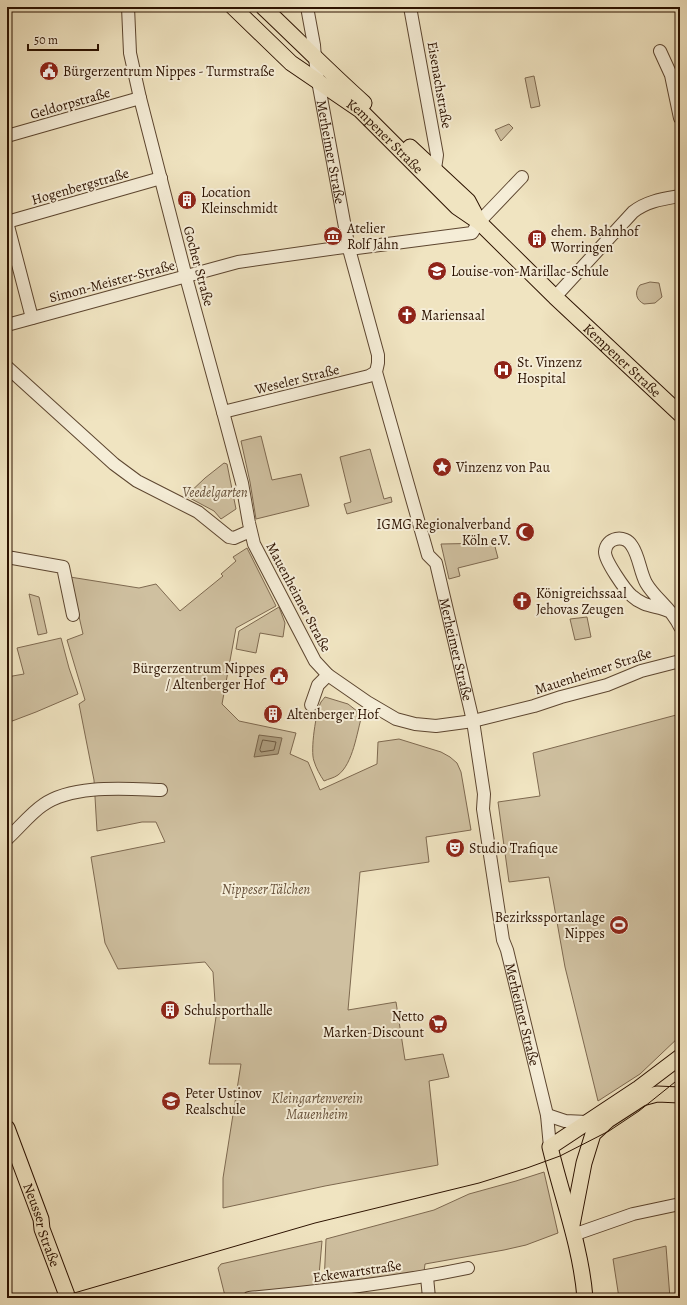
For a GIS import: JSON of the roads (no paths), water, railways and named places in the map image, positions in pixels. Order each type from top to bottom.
[{"type":"main road","name":"Kempener Straße","points":[[233,7],[291,63],[360,110],[462,211],[479,222],[555,297],[680,414]]},
{"type":"main road","name":"Kempener Straße","points":[[263,7],[306,47],[315,58],[468,201],[479,222]]},
{"type":"main road","points":[[550,1147],[639,1088],[680,1057]]},
{"type":"main road","points":[[572,1231],[584,1163],[594,1134],[608,1120],[642,1098],[657,1094],[680,1096]]},
{"type":"main road","name":"Neusser Straße","points":[[7,1128],[41,1219],[42,1229],[68,1298]]},
{"type":"main road","name":"Merheimer Straße","points":[[550,1147],[584,1282],[585,1298]]},
{"type":"street","name":"Gocher Straße","points":[[128,7],[130,53],[140,98],[186,277],[242,483],[250,531]]},
{"type":"street","name":"Merheimer Straße","points":[[307,7],[314,45],[318,81],[349,249],[378,355],[376,372],[428,555],[436,563],[474,720],[484,794],[483,809],[503,940],[507,950],[547,1115],[550,1147]]},
{"type":"street","name":"Eisenachstraße","points":[[410,7],[437,155],[435,169]]},
{"type":"street","points":[[660,51],[675,74],[680,118]]},
{"type":"street","name":"Geldorpstraße","points":[[7,136],[140,98]]},
{"type":"street","points":[[479,222],[522,177]]},
{"type":"street","name":"Hogenbergstraße","points":[[7,222],[160,178]]},
{"type":"street","points":[[555,297],[633,212],[642,205],[650,202],[680,196]]},
{"type":"street","points":[[7,222],[32,318]]},
{"type":"street","name":"Simon-Meister-Straße","points":[[7,325],[238,262],[344,247],[349,249],[472,233],[479,222]]},
{"type":"street","name":"Mauenheimer Straße","points":[[7,367],[114,464],[137,481],[198,512],[229,537],[234,538],[250,531],[260,558],[315,661],[328,674],[367,702],[396,719],[415,724],[436,726],[474,720],[534,706],[607,685],[641,671],[680,661]]},
{"type":"street","name":"Weseler Straße","points":[[223,412],[369,376],[376,372]]},
{"type":"street","points":[[671,612],[664,608],[645,605],[627,592],[606,556],[606,547],[610,542],[613,540],[622,539],[631,544],[646,583],[671,612],[680,627]]},
{"type":"street","points":[[7,557],[63,567],[73,615]]},
{"type":"street","points":[[311,705],[318,685],[328,674]]},
{"type":"street","points":[[7,839],[43,805],[58,798],[91,790],[161,790]]},
{"type":"street","points":[[547,1115],[565,1121],[587,1122]]},
{"type":"street","points":[[572,1231],[633,1214],[680,1204]]},
{"type":"street","name":"Eckewartstraße","points":[[249,1298],[320,1295],[427,1277],[468,1268]]},
{"type":"street","points":[[427,1277],[429,1298]]},
{"type":"water","points":[[259,735],[282,738],[278,754],[254,757]]},
{"type":"tram line","points":[[57,1298],[315,1223],[479,1183],[527,1168],[560,1156],[609,1131],[639,1111],[680,1078]]},
{"type":"place","name":"Bürgerzentrum Nippes - Turmstraße","points":[[49,71]]},
{"type":"place","name":"Location Kleinschmidt","points":[[187,200]]},
{"type":"place","name":"Atelier Rolf Jahn","points":[[333,236]]},
{"type":"place","name":"ehem. Bahnhof Worringen","points":[[537,239]]},
{"type":"place","name":"Louise-von-Marillac-Schule","points":[[437,271]]},
{"type":"place","name":"Mariensaal","points":[[407,315]]},
{"type":"place","name":"St. Vinzenz Hospital","points":[[503,370]]},
{"type":"place","name":"Vinzenz von Pau","points":[[442,467]]},
{"type":"place","name":"IGMG Regionalverband Köln e.V.","points":[[525,532]]},
{"type":"place","name":"Königreichssaal Jehovas Zeugen","points":[[522,601]]},
{"type":"place","name":"Bürgerzentrum Nippes / Altenberger Hof","points":[[279,676]]},
{"type":"place","name":"Altenberger Hof","points":[[273,714]]},
{"type":"place","name":"Studio Trafique","points":[[455,848]]},
{"type":"place","name":"Bezirkssportanlage Nippes","points":[[619,925]]},
{"type":"place","name":"Schulsporthalle","points":[[170,1010]]},
{"type":"place","name":"Netto Marken-Discount","points":[[438,1024]]},
{"type":"place","name":"Peter Ustinov Realschule","points":[[171,1101]]},
{"type":"park label","name":"Veedelgarten","points":[[215,492]]},
{"type":"park label","name":"Nippeser Tälchen","points":[[266,889]]},
{"type":"park label","name":"Kleingartenverein Mauenheim","points":[[317,1106]]}]
